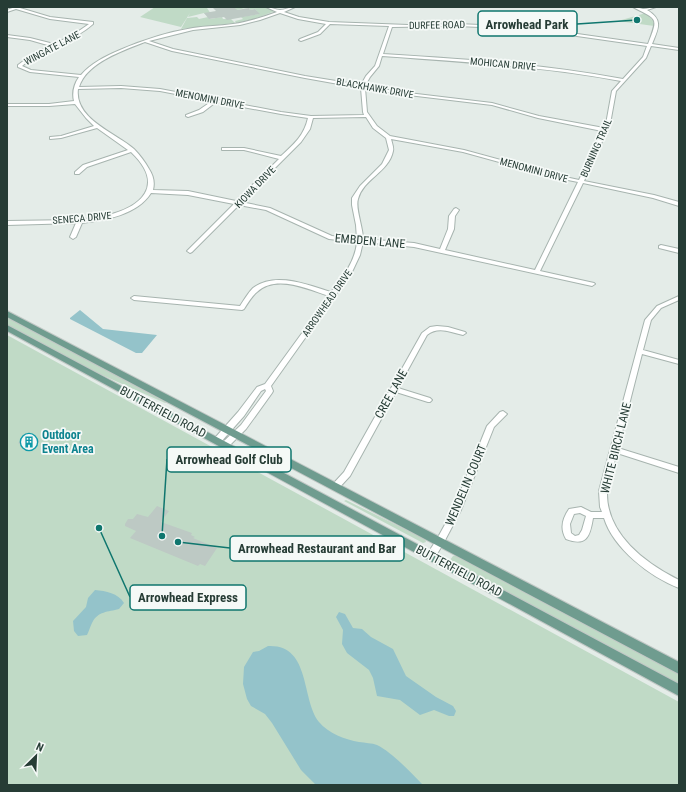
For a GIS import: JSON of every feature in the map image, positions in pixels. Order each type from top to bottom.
[{"type":"main road","name":"BUTTERFIELD ROAD","points":[[7,314],[679,668]]},
{"type":"main road","name":"BUTTERFIELD ROAD","points":[[7,328],[679,690]]},
{"type":"street","name":"DURFEE ROAD","points":[[268,7],[298,18],[329,23],[457,25],[524,28],[679,49]]},
{"type":"street","points":[[150,190],[151,180],[148,172],[132,150],[98,126],[82,110],[77,102],[75,95],[83,76],[105,59],[145,41],[185,30],[248,22],[293,7]]},
{"type":"street","points":[[635,7],[644,10],[654,7]]},
{"type":"street","points":[[7,11],[17,8]]},
{"type":"street","name":"WINGATE LANE","points":[[17,8],[50,18],[92,24],[57,46],[30,58],[19,66],[26,70],[83,76]]},
{"type":"street","name":"BURNING TRAIL","points":[[537,271],[605,130],[610,115],[613,94],[623,80],[642,61],[650,45],[657,24],[653,16],[644,10]]},
{"type":"street","points":[[301,40],[320,33],[329,23]]},
{"type":"street","points":[[388,137],[376,127],[367,116],[364,108],[363,86],[377,66],[391,25]]},
{"type":"street","points":[[7,36],[30,39],[57,46]]},
{"type":"street","name":"BLACKHAWK DRIVE","points":[[145,41],[172,50],[305,77],[400,93],[492,104],[538,117],[605,130]]},
{"type":"street","name":"MOHICAN DRIVE","points":[[382,55],[519,65],[597,75],[623,80]]},
{"type":"street","name":"MENOMINI DRIVE","points":[[77,88],[146,89],[311,117],[367,116]]},
{"type":"street","points":[[188,116],[201,111],[216,100]]},
{"type":"street","points":[[7,105],[49,105],[77,102]]},
{"type":"street","name":"KIOWA DRIVE","points":[[190,251],[239,203],[306,132],[311,117]]},
{"type":"street","points":[[52,138],[98,126]]},
{"type":"street","name":"MENOMINI DRIVE","points":[[388,137],[457,150],[581,182],[679,204]]},
{"type":"street","name":"ARROWHEAD DRIVE","points":[[221,443],[227,430],[259,389],[267,386],[353,266],[361,242],[354,206],[355,198],[388,159],[391,150],[388,137]]},
{"type":"street","points":[[224,149],[242,149],[282,158]]},
{"type":"street","points":[[77,173],[85,166],[132,150]]},
{"type":"street","name":"EMBDEN LANE","points":[[150,190],[188,193],[274,211],[326,236],[361,242],[401,243],[592,284]]},
{"type":"street","name":"SENECA DRIVE","points":[[7,223],[80,220],[119,215],[138,204],[150,190]]},
{"type":"street","points":[[442,251],[451,229],[452,216],[456,210]]},
{"type":"street","points":[[73,237],[80,220]]},
{"type":"street","points":[[661,247],[679,251]]},
{"type":"street","points":[[134,298],[242,308],[257,288],[270,282],[283,282],[333,295]]},
{"type":"street","name":"WHITE BIRCH LANE","points":[[679,298],[664,303],[651,314],[604,491],[606,516],[612,528],[628,548],[654,569],[679,584]]},
{"type":"street","name":"CREE LANE","points":[[335,487],[346,474],[427,331],[438,328],[463,333]]},
{"type":"street","points":[[640,351],[679,362]]},
{"type":"street","name":"ARROWHEAD DRIVE","points":[[221,443],[238,436],[270,392],[267,386]]},
{"type":"street","points":[[394,389],[428,400]]},
{"type":"street","name":"WENDELIN COURT","points":[[431,556],[440,543],[491,426],[503,414]]},
{"type":"street","points":[[615,450],[679,470]]},
{"type":"street","points":[[590,515],[606,516]]},
{"type":"green space","points":[[155,7],[209,7],[207,8],[211,14],[206,15],[204,13],[188,17],[190,13],[181,27],[140,17]]},
{"type":"green space","points":[[234,7],[246,7],[241,9],[250,7],[263,7],[275,11],[254,19],[236,23],[235,21],[243,19],[241,17],[259,14],[255,9],[250,10],[249,8],[236,10]]},
{"type":"green space","points":[[646,13],[655,23],[654,26],[618,21]]},
{"type":"green space","points":[[197,17],[199,19],[208,17],[210,19],[222,17],[223,19],[231,19],[235,23],[181,29],[187,18]]},
{"type":"green space","points":[[7,317],[167,402],[165,403],[93,371],[7,325]]},
{"type":"green space","points":[[7,335],[679,702],[679,785],[7,785]]},
{"type":"green space","points":[[346,500],[425,539],[426,542],[423,543],[344,501]]},
{"type":"green space","points":[[453,556],[458,556],[679,674],[679,684],[452,563],[450,560]]},
{"type":"water","points":[[80,310],[103,329],[157,335],[142,353],[136,353],[70,319]]},
{"type":"water","points":[[95,590],[115,595],[124,603],[119,609],[97,616],[94,619],[87,635],[78,636],[74,631],[73,621],[86,607],[88,598]]},
{"type":"water","points":[[339,612],[345,614],[353,628],[362,629],[371,637],[393,649],[406,676],[436,697],[453,706],[456,711],[454,716],[449,716],[434,710],[420,715],[400,700],[377,696],[373,678],[369,670],[347,653],[342,644],[343,630],[336,617]]},
{"type":"water","points":[[268,646],[282,648],[292,654],[303,675],[313,712],[323,726],[332,733],[343,738],[375,744],[383,748],[401,763],[423,785],[316,785],[301,770],[265,714],[251,706],[247,699],[243,684],[244,667],[253,652],[259,651]]},
{"type":"building","points":[[212,7],[234,7],[237,10],[249,8],[250,10],[255,9],[260,14],[227,20],[224,17],[209,19],[204,13],[216,11]]},
{"type":"building","name":"Outdoor Event Area","points":[[30,434],[40,441],[29,450],[18,443]]},
{"type":"building","points":[[157,506],[169,511],[161,522],[192,533],[191,535],[195,537],[193,538],[217,548],[205,566],[200,564],[198,566],[130,538],[136,531],[125,526],[128,519],[133,519],[137,514],[148,517]]},
{"type":"place","name":"Arrowhead Park","points":[[637,20]]},
{"type":"place","name":"Outdoor Event Area","points":[[29,442]]},
{"type":"place","name":"Arrowhead Express","points":[[99,528]]},
{"type":"place","name":"Arrowhead Golf Club","points":[[162,536]]},
{"type":"place","name":"Arrowhead Restaurant and Bar","points":[[178,542]]}]
